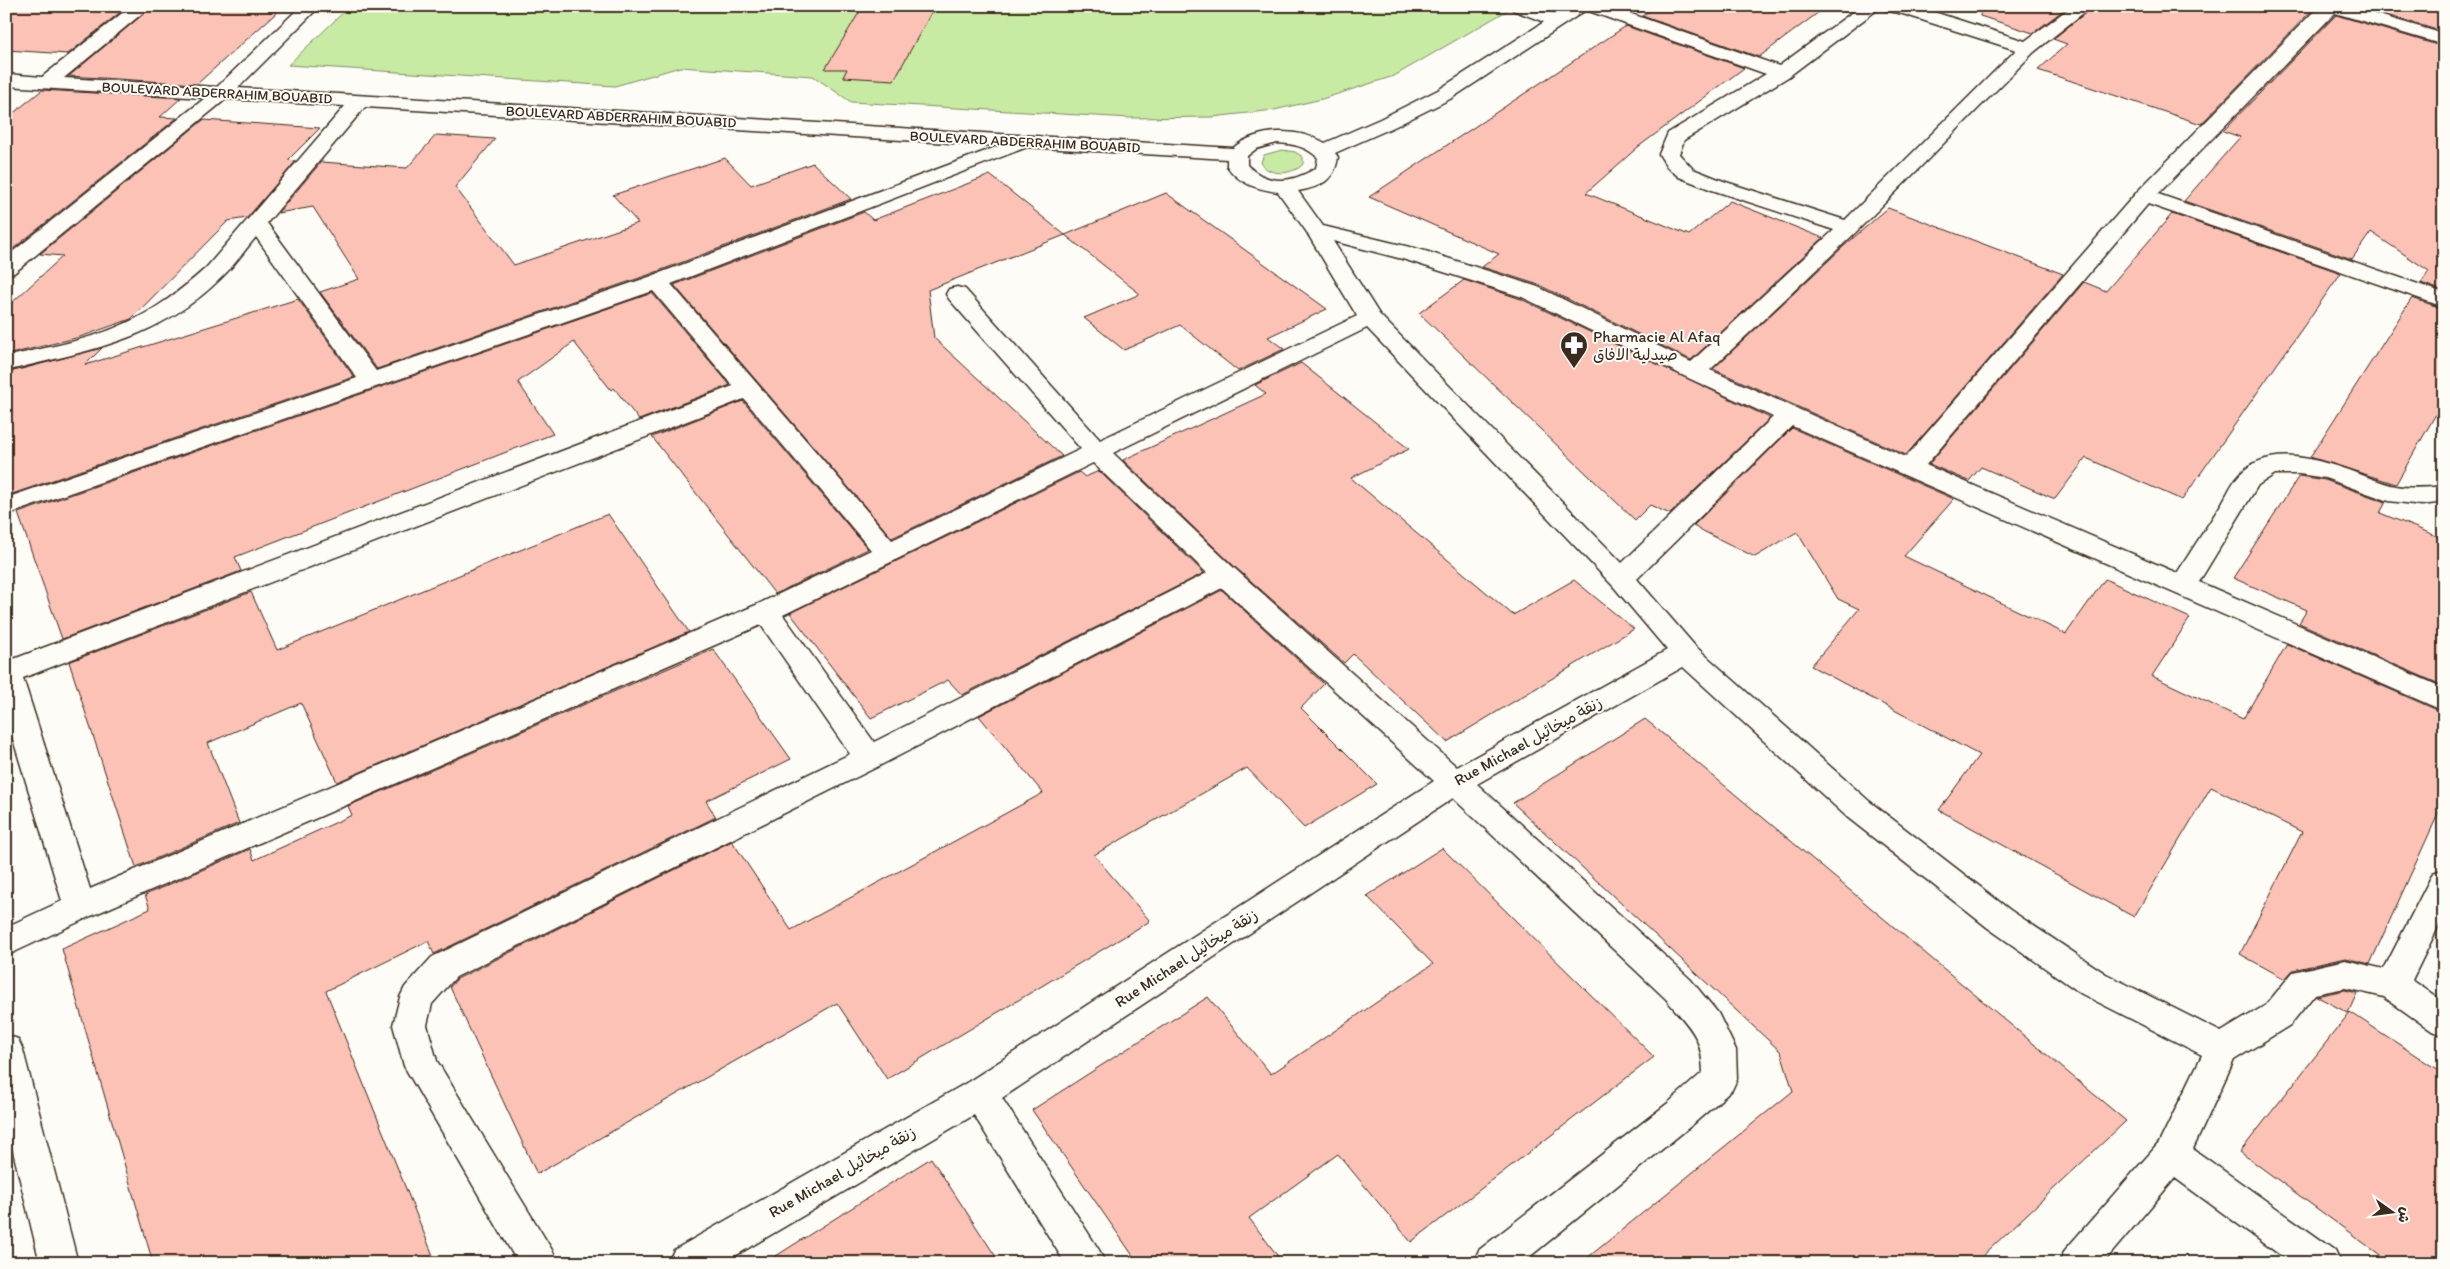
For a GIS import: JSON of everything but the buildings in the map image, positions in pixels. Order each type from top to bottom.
[{"type":"street","points":[[47,82],[142,6]]},
{"type":"street","points":[[6,268],[222,93],[311,6]]},
{"type":"street","points":[[1519,6],[1557,21]]},
{"type":"street","points":[[1324,150],[1387,123],[1445,94],[1580,6]]},
{"type":"street","points":[[1592,6],[1781,73]]},
{"type":"street","points":[[1849,228],[1719,186],[1686,173],[1674,163],[1669,154],[1676,137],[1781,73],[1873,6]]},
{"type":"street","points":[[1890,6],[2028,48]]},
{"type":"street","points":[[1694,372],[1849,228],[2028,48],[2083,6]]},
{"type":"street","points":[[1910,468],[2144,196],[2330,7],[2444,40]]},
{"type":"street","points":[[6,94],[15,80]]},
{"type":"street","name":"BOULEVARD ABDERRAHIM BOUABID","points":[[15,80],[1236,154]]},
{"type":"street","points":[[6,364],[118,335],[187,298],[214,274],[360,101]]},
{"type":"street","points":[[1277,137],[1296,138],[1312,143],[1324,150],[1328,157],[1326,171],[1310,182],[1284,186],[1256,182],[1237,169],[1235,162],[1236,154],[1245,146],[1259,139],[1277,137]]},
{"type":"street","points":[[6,507],[657,282],[1029,142]]},
{"type":"street","points":[[1284,186],[1316,230],[1370,318],[1622,579],[1685,653],[1858,809],[1999,919],[2094,984],[2222,1049]]},
{"type":"street","points":[[2144,196],[2444,300]]},
{"type":"street","points":[[257,224],[371,381]]},
{"type":"street","points":[[1316,230],[1414,254],[1530,292],[1694,372],[1789,415],[2444,700]]},
{"type":"street","points":[[657,282],[888,553]]},
{"type":"street","points":[[957,294],[1097,452],[1225,575],[1455,782],[1678,989],[1706,1023],[1719,1050],[1720,1079],[1680,1114],[1492,1263]]},
{"type":"street","points":[[6,942],[80,907],[766,612],[1370,318]]},
{"type":"street","points":[[80,907],[7,671],[747,389]]},
{"type":"street","points":[[1622,579],[1789,415]]},
{"type":"street","points":[[2183,586],[2249,479],[2270,466],[2299,466],[2330,471],[2389,493],[2422,497],[2444,494]]},
{"type":"street","points":[[539,1263],[421,1066],[410,1026],[417,997],[444,967],[869,758],[1225,575]]},
{"type":"street","points":[[766,612],[869,758]]},
{"type":"street","name":"Rue Michael زنقة ميخائيل","points":[[687,1263],[980,1093],[1455,782],[1685,653]]},
{"type":"street","points":[[2393,985],[2444,882]]},
{"type":"street","points":[[2078,1263],[2172,1155],[2222,1049],[2278,1015],[2305,982],[2345,974],[2393,985],[2444,1021]]},
{"type":"street","points":[[6,1050],[59,1263]]},
{"type":"street","points":[[980,1093],[1086,1263]]},
{"type":"street","points":[[2172,1155],[2322,1263]]},
{"type":"green space","points":[[350,6],[1515,6],[1394,76],[1322,99],[1274,110],[1212,117],[1131,118],[851,102],[813,76],[680,67],[615,86],[288,65]]},
{"type":"green space","points":[[1282,150],[1295,152],[1303,157],[1303,164],[1299,168],[1281,173],[1264,167],[1261,162],[1264,155]]},
{"type":"place","name":"Pharmacie Al Afaq صيدلية الافاق","points":[[1574,369]]}]
